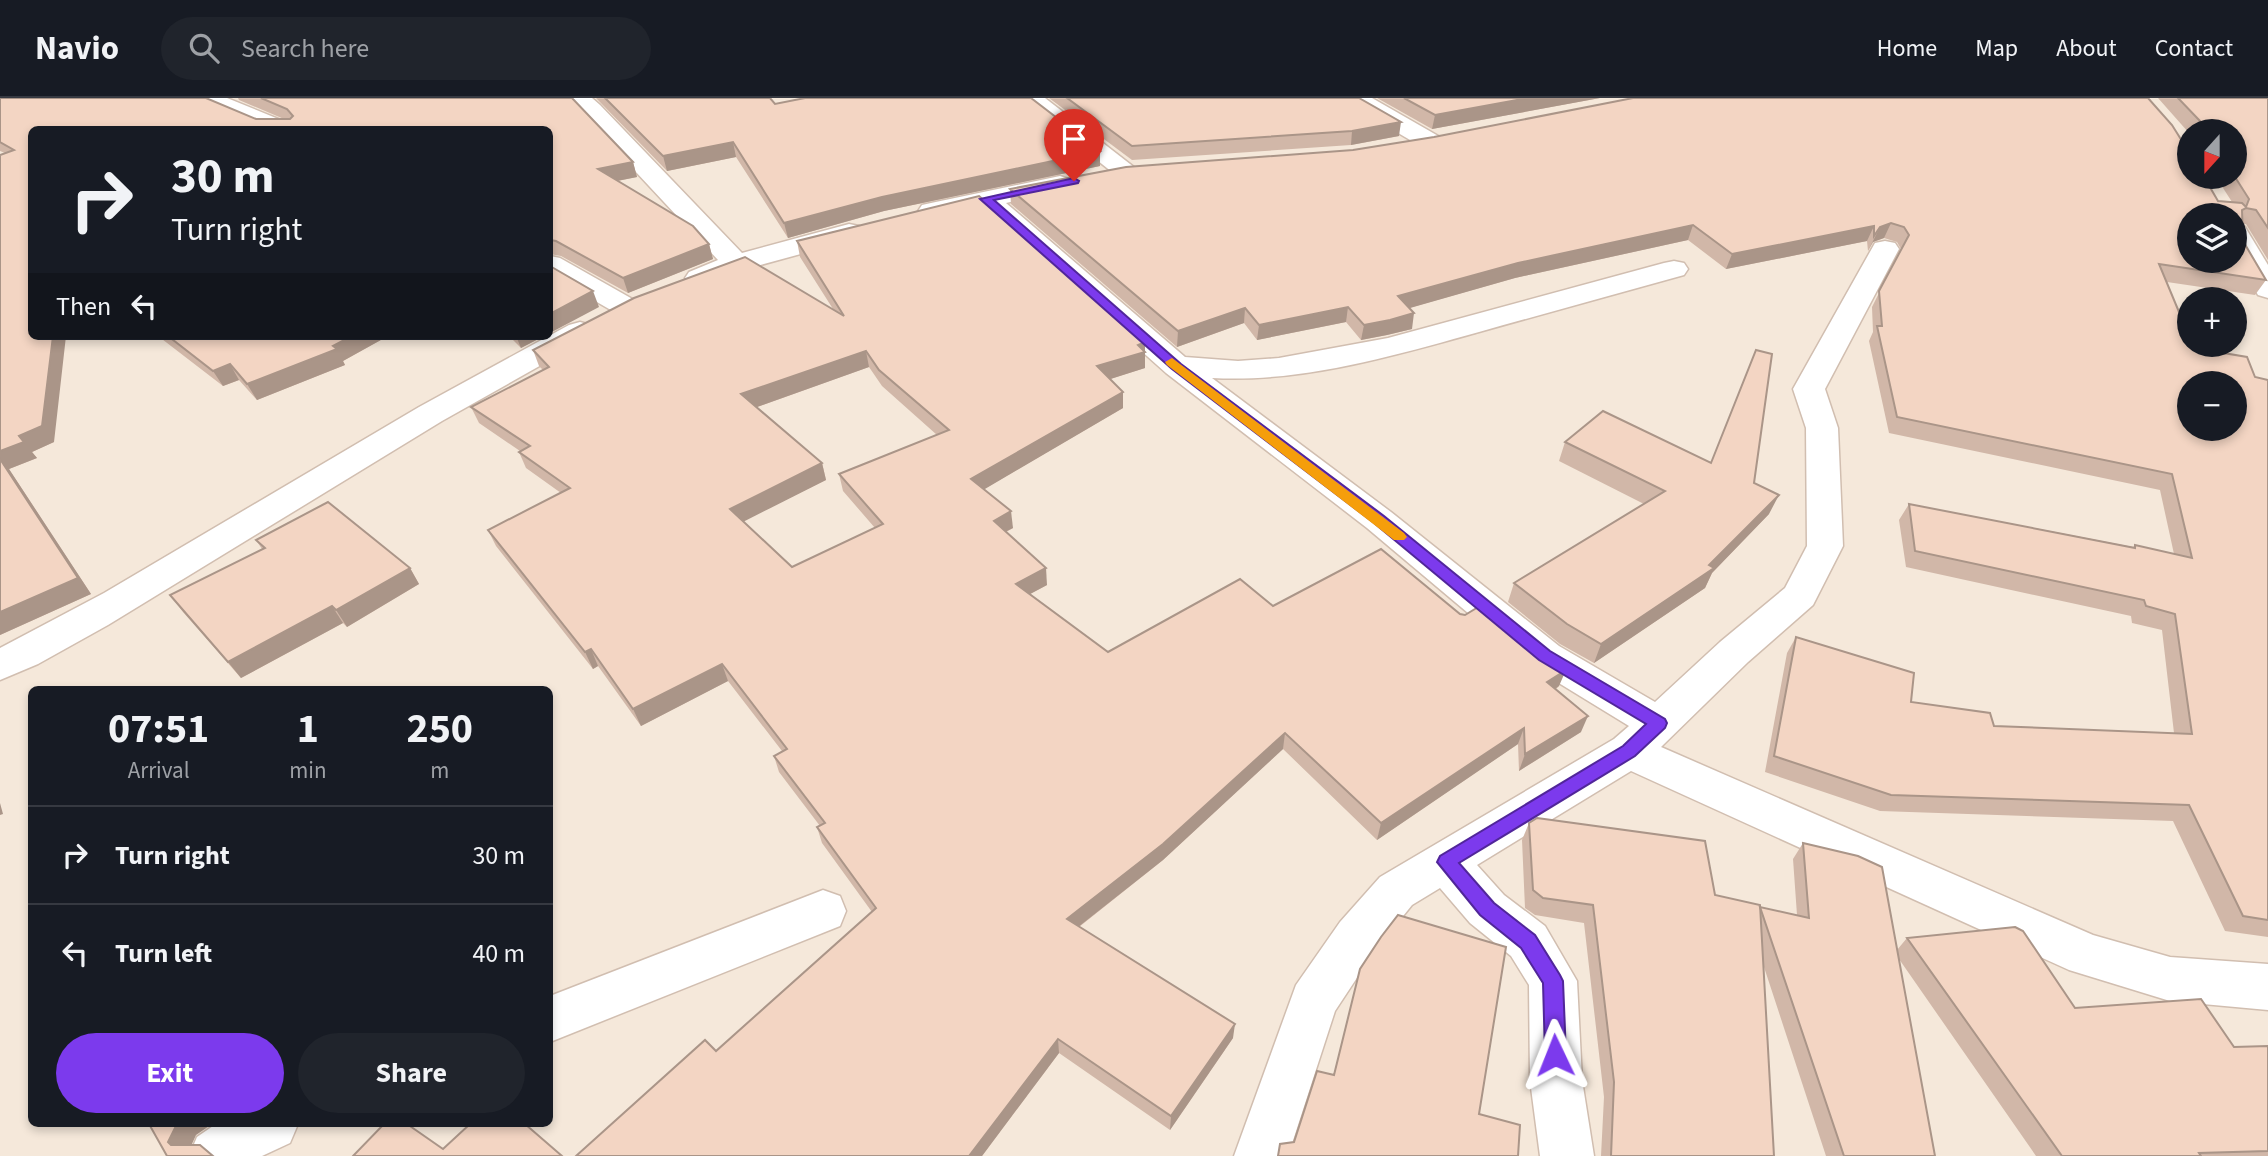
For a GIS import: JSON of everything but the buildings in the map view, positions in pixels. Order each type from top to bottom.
[{"type":"street","points":[[206,98],[275,126]]},
{"type":"street","points":[[578,98],[736,263]]},
{"type":"street","points":[[910,216],[1140,170],[1030,98]]},
{"type":"street","points":[[1355,98],[1445,139],[1391,149]]},
{"type":"street","points":[[986,199],[1177,366],[1379,520],[1644,737],[2086,955],[2170,979],[2268,987]]},
{"type":"street","points":[[0,665],[93,616],[509,368],[650,297],[736,263],[871,226]]},
{"type":"street","points":[[1261,1156],[1314,1001],[1357,937],[1396,891],[1644,737],[1734,652],[1800,596],[1825,546],[1822,428],[1809,388],[1885,249]]},
{"type":"street","points":[[2247,253],[2268,289]]},
{"type":"street","points":[[553,265],[650,297]]},
{"type":"street","points":[[1177,366],[1238,370],[1279,367],[1391,347],[1674,269]]},
{"type":"street","points":[[1446,862],[1487,909],[1528,941],[1553,981],[1556,1080],[1567,1156]]},
{"type":"street","points":[[553,1017],[823,911]]},
{"type":"street","points":[[216,1156],[250,1132],[263,1127]]},
{"type":"shaded area","points":[[0,98],[2268,98],[2268,1156],[0,1156]]},
{"type":"slow traffic","points":[[1172,362],[1399,537]]},
{"type":"route","points":[[1074,181],[986,199],[1177,366],[1379,520],[1545,656],[1658,723],[1629,751],[1446,862],[1487,909],[1528,941],[1553,981],[1555,1055]]}]
